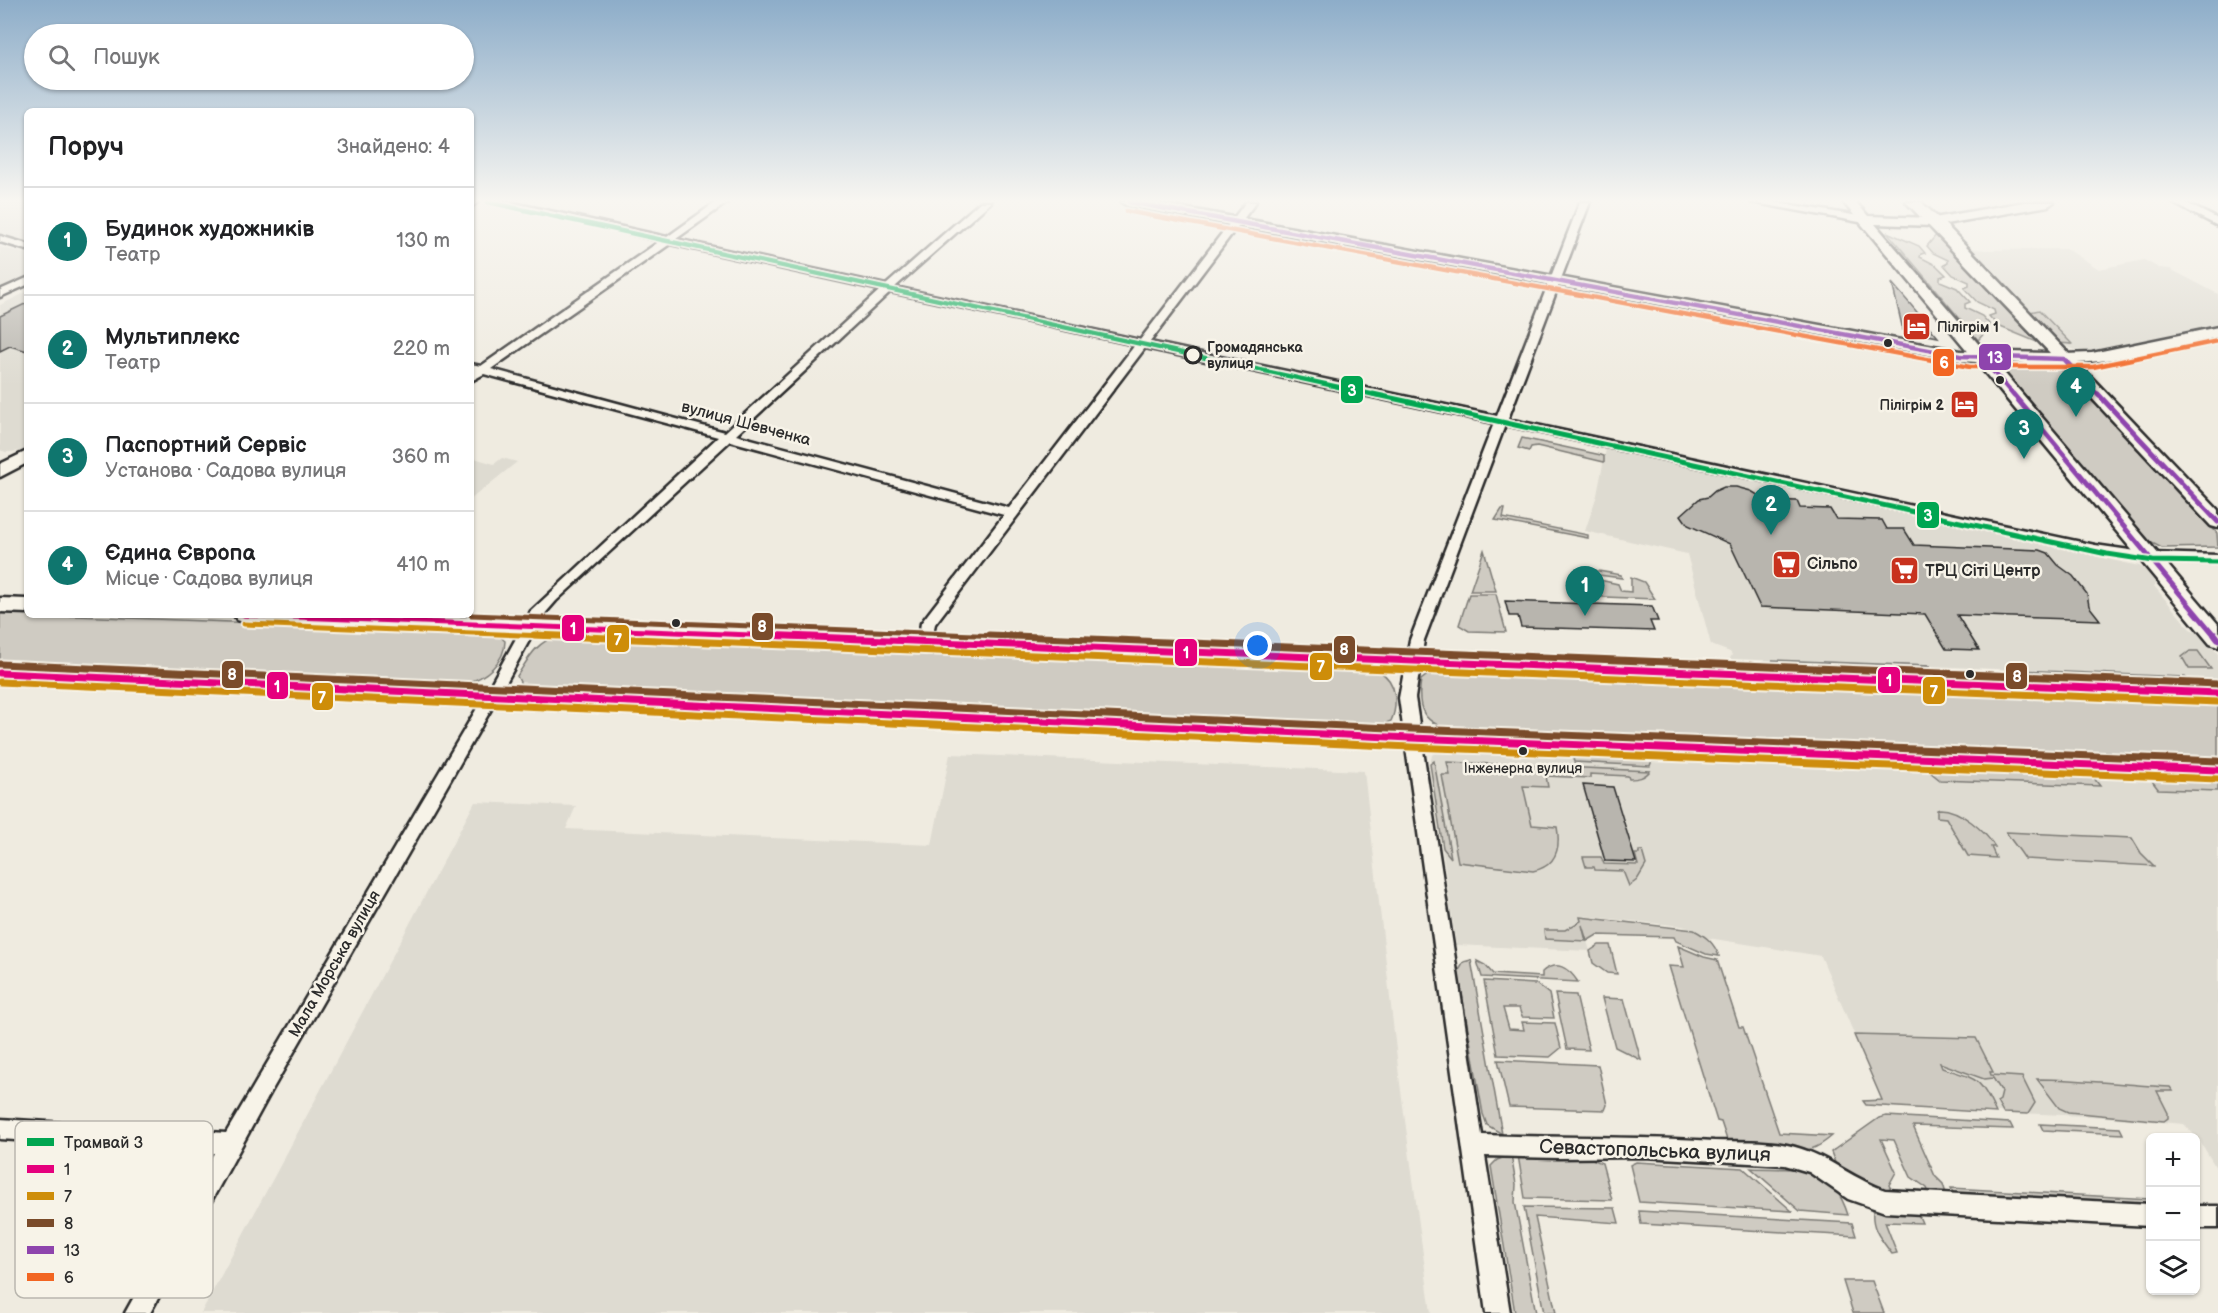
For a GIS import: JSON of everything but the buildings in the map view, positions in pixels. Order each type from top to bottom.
[{"type":"main road","points":[[1458,263],[1932,351],[1982,358],[2092,358],[2218,332]]},
{"type":"main road","points":[[1902,263],[2218,639]]},
{"type":"main road","points":[[1973,263],[2218,522]]},
{"type":"main road","points":[[0,605],[24,606]]},
{"type":"main road","points":[[322,618],[2218,693]]},
{"type":"main road","points":[[0,673],[1412,738],[2218,770]]},
{"type":"street","points":[[477,368],[633,263]]},
{"type":"street","points":[[769,263],[1501,419],[2095,549],[2150,558],[2218,559]]},
{"type":"street","name":"Мала Морська вулиця","points":[[213,1176],[492,695],[536,614],[916,263]]},
{"type":"street","points":[[925,642],[928,623],[1204,263]]},
{"type":"street","points":[[1498,1313],[1407,698],[1417,640],[1561,263]]},
{"type":"street","points":[[0,294],[24,282]]},
{"type":"street","name":"вулиця Шевченка","points":[[477,368],[1013,513]]},
{"type":"street","points":[[0,1129],[15,1130]]},
{"type":"street","points":[[213,1143],[231,1144]]},
{"type":"street","name":"Севастопольська вулиця","points":[[1472,1145],[1558,1148],[1644,1147],[1785,1155],[1814,1163],[1856,1191],[1885,1201],[2146,1215]]},
{"type":"street","points":[[2200,1217],[2218,1218]]},
{"type":"street","name":"Мала Морська вулиця","points":[[137,1313],[145,1298]]},
{"type":"shaded area","points":[[0,263],[24,263],[24,279],[0,291]]},
{"type":"shaded area","points":[[1913,263],[1936,265],[1946,275],[1940,277],[1940,281],[1957,288],[1970,302],[1965,304],[1965,308],[1982,316],[1991,326],[1978,340]]},
{"type":"shaded area","points":[[1964,263],[2037,342],[1998,326],[1989,316],[1995,314],[1994,310],[1977,302],[1964,288],[1969,286],[1969,282],[1953,275],[1944,265]]},
{"type":"shaded area","points":[[1983,263],[2090,263],[2099,269],[2128,263],[2150,263],[2159,268],[2170,269],[2218,294],[2218,324],[2085,352],[2059,343]]},
{"type":"shaded area","points":[[24,293],[24,451],[0,450],[0,305]]},
{"type":"shaded area","points":[[2039,310],[2072,344],[2059,343],[2030,312]]},
{"type":"shaded area","points":[[2011,367],[2054,368],[2069,374],[2217,533],[2218,547],[2162,548],[2148,541],[2006,374],[2004,370]]},
{"type":"shaded area","points":[[1522,438],[1601,455],[1604,456],[1604,462],[1537,446],[1531,447],[1529,451],[1518,448]]},
{"type":"shaded area","points":[[1606,449],[2139,566],[2149,571],[2159,582],[2154,586],[2190,629],[2202,634],[2218,654],[2218,683],[2065,678],[2018,670],[1931,666],[1888,671],[1720,664],[1729,660],[1732,655],[1730,652],[1711,645],[1687,554],[1585,531],[1597,495]]},
{"type":"shaded area","points":[[474,458],[494,464],[502,458],[517,462],[474,497]]},
{"type":"shaded area","points":[[1502,509],[1505,509],[1503,518],[1588,535],[1588,538],[1495,520]]},
{"type":"shaded area","points":[[1484,550],[1496,591],[1470,591]]},
{"type":"shaded area","points":[[1587,569],[1621,575],[1622,578],[1591,574],[1590,578],[1618,584],[1621,591],[1631,592],[1631,577],[1644,582],[1655,599],[1579,596],[1579,583]]},
{"type":"shaded area","points":[[1469,594],[1496,594],[1506,632],[1469,631],[1459,625]]},
{"type":"shaded area","points":[[0,613],[24,614],[24,618],[127,618],[482,632],[499,636],[505,641],[502,656],[493,668],[466,683],[0,663]]},
{"type":"shaded area","points":[[557,636],[1360,667],[1378,671],[1386,676],[1393,688],[1395,708],[1391,721],[1381,725],[533,688],[521,684],[517,676],[529,657],[543,643]]},
{"type":"shaded area","points":[[2190,651],[2198,651],[2211,669],[2189,669],[2182,657]]},
{"type":"shaded area","points":[[1772,660],[1931,666],[1888,671],[1786,666]]},
{"type":"shaded area","points":[[2018,670],[2185,677],[2193,682],[2065,678]]},
{"type":"shaded area","points":[[1430,673],[2218,702],[2218,760],[1454,730],[1435,724],[1424,714],[1421,707],[1421,680]]},
{"type":"shaded area","points":[[1441,749],[2218,780],[2218,1171],[2200,1141],[2200,1133],[2192,1133],[2184,1124],[2106,1117],[1885,1107],[1821,956],[1708,938],[1682,926],[1580,916],[1590,951],[1456,945],[1430,764],[1432,755]]},
{"type":"shaded area","points":[[950,754],[1364,771],[1399,1076],[1431,1313],[201,1313],[209,1298],[213,1298],[213,1291],[475,802],[576,806],[566,829],[932,845]]},
{"type":"shaded area","points":[[1572,754],[1653,757],[1650,766],[1574,762]]},
{"type":"shaded area","points":[[1434,761],[1451,858],[1443,848],[1430,764]]},
{"type":"shaded area","points":[[1447,762],[1650,771],[1643,777],[1632,779],[1628,776],[1590,774],[1590,778],[1546,776],[1548,787],[1523,786],[1532,825],[1557,827],[1558,835],[1557,849],[1552,861],[1541,869],[1533,871],[1458,862],[1442,775],[1450,775]]},
{"type":"shaded area","points":[[1931,771],[2093,777],[2100,786],[1940,780]]},
{"type":"shaded area","points":[[2149,777],[2218,780],[2218,791],[2158,789]]},
{"type":"shaded area","points":[[1937,810],[1964,817],[1985,834],[1995,847],[1991,847],[1996,858],[1968,856],[1946,818],[1937,817]]},
{"type":"shaded area","points":[[2006,832],[2132,838],[2141,853],[2154,866],[2025,859]]},
{"type":"shaded area","points":[[1639,851],[1642,851],[1646,865],[1637,880],[1629,886],[1623,871],[1595,870],[1594,867],[1586,867],[1583,857],[1601,857],[1604,864],[1638,865],[1635,854],[1639,854]]},
{"type":"shaded area","points":[[1580,917],[1694,930],[1715,947],[1719,956],[1706,954],[1676,941],[1674,937],[1597,935],[1587,941],[1582,925],[1586,941],[1545,939],[1544,930],[1565,930],[1581,921]]},
{"type":"shaded area","points":[[1599,945],[1610,945],[1617,974],[1607,973],[1593,963],[1590,951]]},
{"type":"shaded area","points":[[1678,946],[1717,960],[1739,1027],[1743,1027],[1779,1133],[1832,1136],[1827,1140],[1812,1149],[1801,1150],[1789,1145],[1727,1140],[1721,1122],[1717,1121],[1669,966],[1684,967]]},
{"type":"shaded area","points":[[1471,960],[1502,1134],[1487,1125],[1483,1114],[1458,972],[1464,962]]},
{"type":"shaded area","points":[[1477,961],[1485,965],[1493,974],[1542,977],[1542,972],[1547,968],[1562,967],[1578,982],[1482,977]]},
{"type":"shaded area","points":[[1484,981],[1536,984],[1549,994],[1554,1018],[1522,1017],[1519,1008],[1503,1008],[1509,1029],[1524,1030],[1522,1022],[1555,1023],[1561,1048],[1550,1057],[1498,1055]]},
{"type":"shaded area","points":[[1555,994],[1576,995],[1589,1050],[1567,1049]]},
{"type":"shaded area","points":[[1602,998],[1624,999],[1641,1060],[1615,1047]]},
{"type":"shaded area","points":[[1854,1035],[1976,1038],[1993,1072],[1990,1072],[1991,1075],[2022,1077],[2035,1103],[2028,1114],[2003,1113],[1997,1102],[2002,1092],[1993,1078],[1984,1079],[1940,1063],[1942,1068],[1977,1082],[1986,1092],[1996,1113],[1866,1105],[1863,1101],[1882,1100]]},
{"type":"shaded area","points":[[1498,1060],[1598,1065],[1607,1105],[1605,1110],[1509,1107]]},
{"type":"shaded area","points":[[2037,1079],[2170,1087],[2173,1091],[2157,1091],[2168,1113],[2168,1118],[2164,1121],[2068,1112],[2059,1108]]},
{"type":"shaded area","points":[[1886,1116],[2010,1123],[2013,1129],[1913,1126],[1935,1176],[1943,1184],[1947,1197],[1930,1196],[1927,1188],[1911,1177],[1894,1140],[1881,1139],[1896,1172],[1889,1185],[1893,1193],[1861,1188],[1837,1168],[1831,1152],[1879,1118]]},
{"type":"shaded area","points":[[2040,1124],[2120,1128],[2123,1134],[2043,1130]]},
{"type":"shaded area","points":[[1511,1155],[1516,1184],[1515,1202],[1536,1313],[1515,1313],[1491,1166],[1497,1160]]},
{"type":"shaded area","points":[[1518,1155],[1592,1159],[1602,1163],[1612,1200],[1525,1198]]},
{"type":"shaded area","points":[[1636,1162],[1743,1168],[1792,1211],[1639,1202],[1630,1165]]},
{"type":"shaded area","points":[[1751,1168],[1798,1170],[1822,1177],[1832,1185],[1841,1198],[1848,1215],[1800,1211]]},
{"type":"shaded area","points":[[1951,1188],[2146,1199],[2146,1208],[1955,1197]]},
{"type":"shaded area","points":[[1524,1207],[1615,1208],[1619,1223],[1535,1217],[1556,1313],[1544,1313]]},
{"type":"shaded area","points":[[1639,1211],[1852,1223],[1856,1236],[1641,1224]]},
{"type":"shaded area","points":[[1873,1211],[1918,1214],[1922,1223],[1885,1222],[1897,1253],[1892,1254],[1875,1229]]},
{"type":"shaded area","points":[[1843,1281],[1872,1281],[1884,1313],[1853,1313]]},
{"type":"tram line","name":"3","points":[[770,263],[2107,554],[2153,561],[2218,562]]},
{"type":"transit line","name":"6","points":[[1409,263],[1970,367],[2093,367],[2218,341]]},
{"type":"transit line","name":"13","points":[[1460,263],[1961,356],[2064,359],[2218,522]]},
{"type":"transit line","name":"13","points":[[1982,358],[2218,639]]},
{"type":"transit line","name":"8","points":[[474,615],[2218,684]]},
{"type":"transit line","name":"1","points":[[320,618],[2218,693]]},
{"type":"transit line","name":"7","points":[[244,624],[2218,702]]},
{"type":"transit line","name":"8","points":[[0,664],[1411,729],[2218,761]]},
{"type":"transit line","name":"1","points":[[0,673],[1411,738],[2218,770]]},
{"type":"transit line","name":"7","points":[[0,682],[1411,747],[2218,779]]},
{"type":"place","name":"Пілігрім 1","points":[[1916,327]]},
{"type":"place","name":"Громадянська вулиця","points":[[1193,355]]},
{"type":"place","name":"Пілігрім 2","points":[[1965,405]]},
{"type":"place","name":"Єдина Європа","points":[[2076,417]]},
{"type":"place","name":"Паспортний Сервіс","points":[[2024,459]]},
{"type":"place","name":"Мультиплекс","points":[[1771,535]]},
{"type":"place","name":"Сільпо","points":[[1786,564]]},
{"type":"place","name":"ТРЦ Сіті Центр","points":[[1904,571]]},
{"type":"place","name":"Будинок художників","points":[[1585,616]]},
{"type":"place","name":"Інженерна вулиця","points":[[1523,751]]}]
